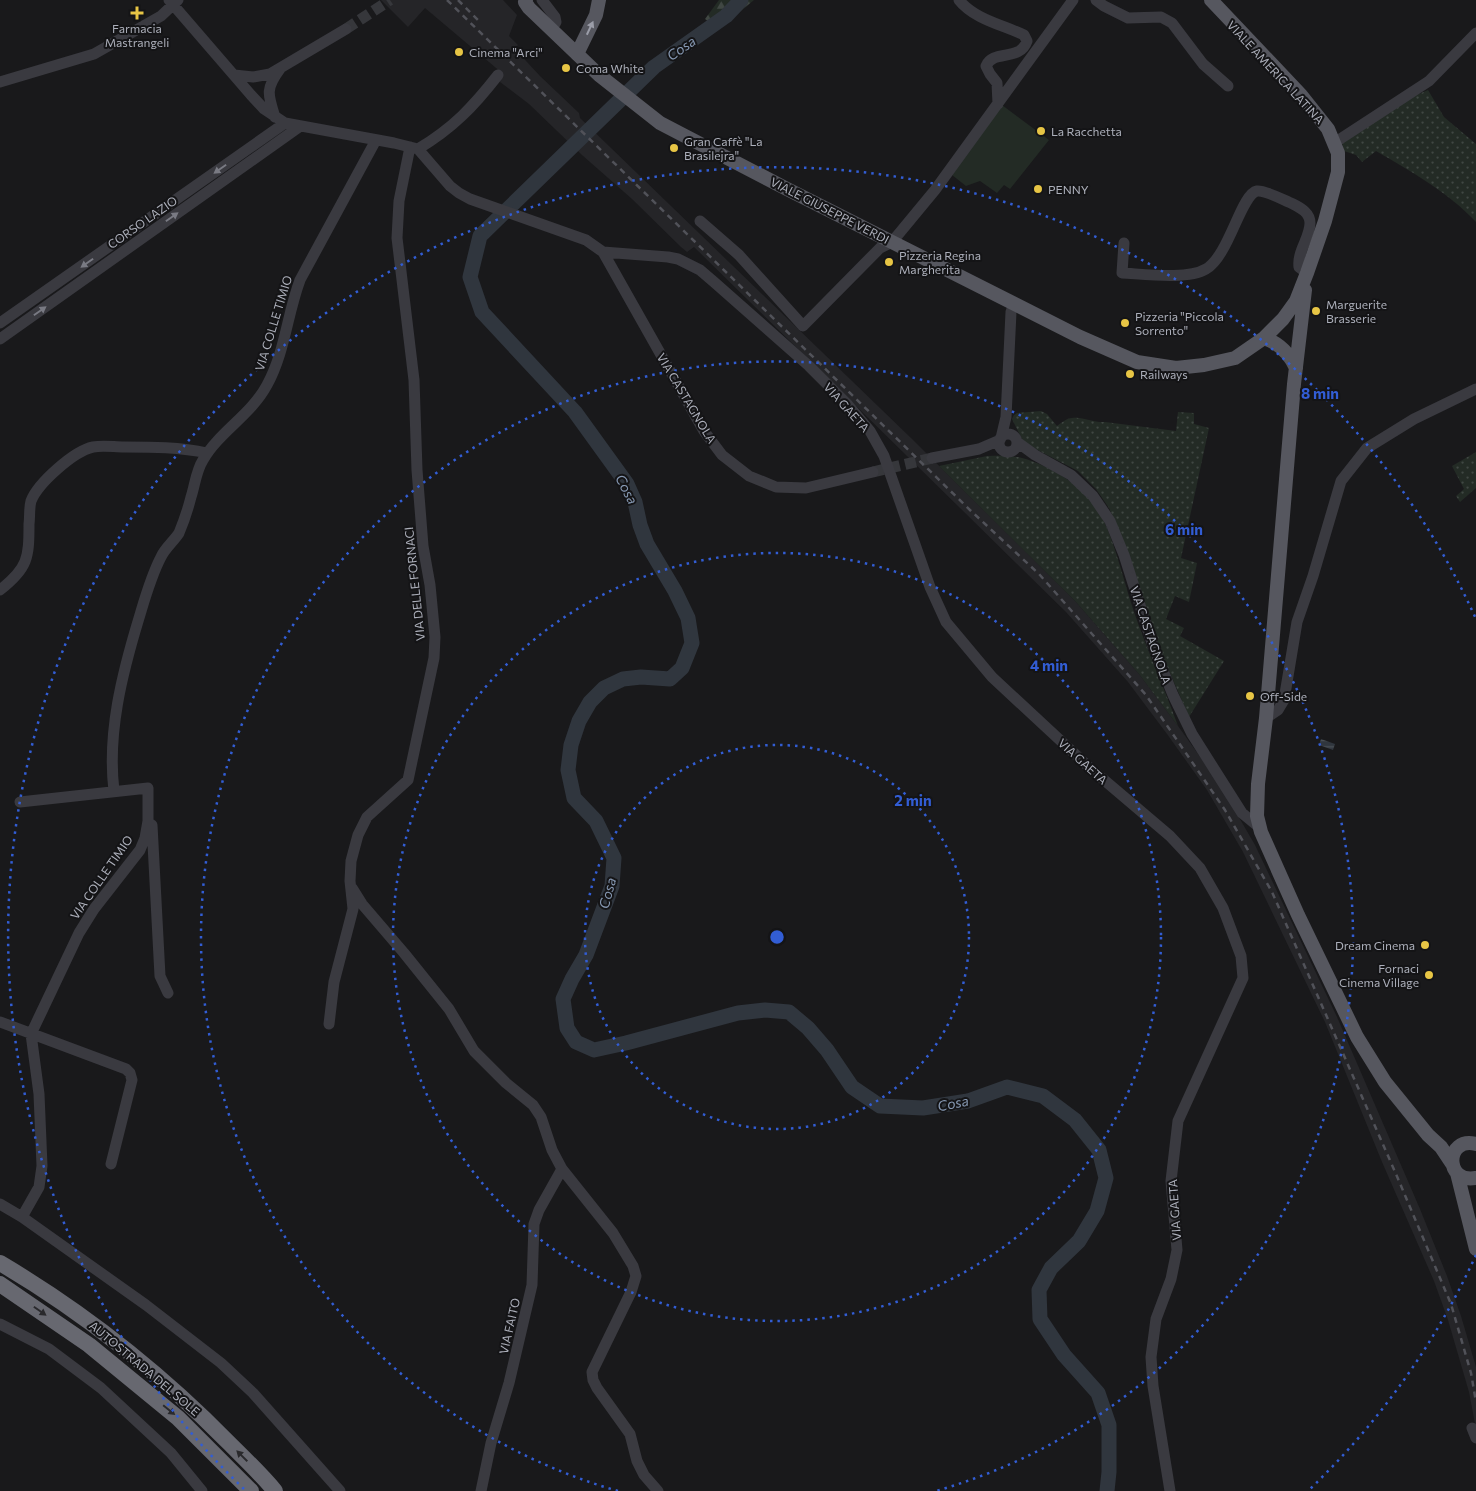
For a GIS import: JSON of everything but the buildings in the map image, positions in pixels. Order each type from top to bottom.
[{"type":"highway","name":"AUTOSTRADA DEL SOLE","points":[[0,1263],[59,1300],[151,1371],[203,1417],[275,1491]]},
{"type":"highway","name":"AUTOSTRADA DEL SOLE","points":[[0,1284],[89,1345],[178,1418],[251,1491]]},
{"type":"main road","points":[[577,54],[596,15],[600,0]]},
{"type":"main road","name":"VIALE AMERICA LATINA","points":[[1211,0],[1301,96],[1328,128],[1338,153],[1338,172],[1325,221],[1307,274],[1296,301],[1283,319],[1264,338]]},
{"type":"main road","name":"VIALE GIUSEPPE VERDI","points":[[524,1],[599,74],[660,123],[1080,337],[1137,362],[1176,368],[1204,365],[1235,358],[1264,338]]},
{"type":"main road","points":[[1307,274],[1296,368],[1266,718],[1257,794],[1259,827],[1302,923],[1357,1037],[1384,1082],[1441,1147],[1455,1169],[1466,1178],[1476,1178]]},
{"type":"main road","points":[[1283,319],[1294,322],[1300,332]]},
{"type":"main road","points":[[1264,338],[1284,350],[1296,368]]},
{"type":"main road","points":[[1419,1122],[1446,1140],[1472,1143]]},
{"type":"main road","points":[[1472,1143],[1455,1151],[1453,1155],[1476,1248]]},
{"type":"main road","points":[[1472,1233],[1476,1202]]},
{"type":"street","points":[[542,0],[555,17],[556,22],[552,30]]},
{"type":"street","points":[[959,0],[964,7],[976,14],[1024,35],[1027,41],[1025,47],[1020,51],[988,61],[986,66],[998,83],[998,104]]},
{"type":"street","points":[[700,221],[739,255],[804,326],[880,248],[892,242],[935,190],[1073,0]]},
{"type":"street","points":[[1096,0],[1128,18],[1161,17],[1172,23],[1203,64],[1228,86]]},
{"type":"street","points":[[0,82],[94,54],[161,16],[173,2],[234,76],[264,108],[280,120],[299,126],[414,148],[451,127],[471,108],[498,75]]},
{"type":"street","points":[[234,76],[260,76],[280,69],[346,29]]},
{"type":"street","points":[[1334,143],[1429,81],[1476,34]]},
{"type":"street","points":[[251,95],[269,87],[280,69]]},
{"type":"street","points":[[251,95],[260,76]]},
{"type":"street","points":[[269,87],[269,98],[280,120]]},
{"type":"street","points":[[260,141],[267,121],[264,108]]},
{"type":"street","name":"CORSO LAZIO","points":[[0,323],[260,141],[280,120]]},
{"type":"street","name":"CORSO LAZIO","points":[[0,339],[299,126]]},
{"type":"street","name":"VIA COLLE TIMIO","points":[[114,791],[112,778],[118,702],[129,652],[156,566],[166,548],[179,533],[202,462],[207,453],[256,402],[266,387],[276,367],[284,341],[294,294],[300,280],[376,140]]},
{"type":"street","name":"VIA GAETA","points":[[414,148],[450,186],[470,199],[586,240],[603,252],[668,257],[700,270],[809,366],[848,405],[870,431],[884,456],[930,587],[946,622],[992,676],[1090,768],[1170,836],[1200,868],[1223,908],[1241,956],[1243,978],[1178,1121],[1171,1182],[1177,1250],[1171,1279],[1156,1319],[1151,1357],[1153,1386],[1170,1491]]},
{"type":"street","name":"VIA DELLE FORNACI","points":[[329,1024],[334,982],[353,909],[351,887],[352,861],[358,835],[367,818],[408,780],[434,658],[435,637],[430,585],[423,546],[414,380],[397,238],[399,201],[414,148]]},
{"type":"street","points":[[1124,243],[1122,273],[1180,275],[1206,270],[1216,260],[1226,245],[1244,203],[1251,194],[1258,191],[1265,192],[1301,208],[1307,214],[1310,223],[1298,260],[1299,267],[1307,274]]},
{"type":"street","name":"VIA CASTAGNOLA","points":[[603,252],[704,431],[722,455],[749,476],[776,486],[806,488],[873,472]]},
{"type":"street","points":[[932,458],[1008,443],[1006,417],[1011,312],[1014,304]]},
{"type":"street","points":[[1266,718],[1278,710],[1284,700],[1297,622],[1313,576],[1341,481],[1368,448],[1414,419],[1476,389]]},
{"type":"street","name":"VIA CASTAGNOLA","points":[[1008,443],[1035,455],[1071,475],[1093,496],[1110,521],[1124,555],[1153,646],[1184,718],[1192,734],[1242,813],[1259,827]]},
{"type":"street","points":[[0,590],[14,578],[26,561],[30,544],[30,502],[35,493],[53,473],[77,454],[92,447],[104,446],[154,446],[207,453]]},
{"type":"street","name":"VIA COLLE TIMIO","points":[[20,802],[148,788],[148,816],[145,838],[140,850],[94,909],[79,933],[31,1034]]},
{"type":"street","name":"VIA COLLE TIMIO","points":[[148,816],[152,823],[160,976],[168,993]]},
{"type":"street","points":[[351,887],[362,904],[399,946],[449,1009],[474,1051],[506,1083],[533,1105],[541,1117],[552,1150],[562,1170],[613,1233],[632,1266],[636,1276],[631,1292],[592,1372],[597,1388],[630,1434],[637,1461],[644,1475],[658,1491]]},
{"type":"street","points":[[0,1022],[126,1069],[130,1073],[132,1080],[111,1164]]},
{"type":"street","points":[[22,1217],[39,1187],[42,1166],[39,1094],[31,1034]]},
{"type":"street","name":"VIA FAITO","points":[[481,1491],[491,1443],[510,1383],[532,1285],[534,1270],[534,1224],[539,1210],[562,1170]]},
{"type":"street","points":[[0,1204],[22,1217],[146,1305],[220,1363],[253,1393],[340,1491]]},
{"type":"street","points":[[0,1324],[49,1349],[101,1388],[170,1453],[202,1491]]},
{"type":"shaded area","points":[[381,0],[503,0],[517,15],[509,36],[518,45],[514,48],[540,76],[579,113],[580,118],[911,438],[1076,602],[1139,674],[1219,783],[1255,845],[1337,1017],[1420,1209],[1461,1316],[1476,1367],[1476,1429],[1469,1392],[1448,1320],[1434,1281],[1382,1162],[1325,1022],[1243,852],[1207,790],[1128,682],[1066,612],[694,247],[687,252],[681,247],[529,104],[500,82],[502,73],[425,8],[408,27]]},
{"type":"shaded area","points":[[1321,739],[1335,744],[1333,750],[1319,745]]},
{"type":"green space","points":[[719,0],[754,0],[719,29],[705,19]]},
{"type":"green space","points":[[1428,90],[1444,117],[1476,144],[1476,222],[1442,192],[1376,151],[1362,162],[1356,155],[1344,151],[1342,143],[1412,97]]},
{"type":"green space","points":[[1002,105],[1049,140],[1010,189],[1004,185],[997,193],[980,181],[966,186],[952,175]]},
{"type":"green space","points":[[1041,411],[1047,414],[1057,426],[1068,419],[1076,418],[1176,431],[1178,412],[1194,413],[1194,424],[1209,428],[1181,558],[1197,563],[1189,602],[1175,596],[1166,619],[1184,628],[1180,636],[1224,661],[1189,717],[1161,652],[1129,555],[1109,508],[1096,489],[1078,471],[1024,443],[1012,419],[1017,413]]},
{"type":"green space","points":[[1476,452],[1476,488],[1460,502],[1456,496],[1464,489],[1452,466]]},
{"type":"green space","points":[[987,456],[1018,457],[1047,467],[1070,481],[1090,499],[1098,510],[1109,532],[1130,601],[1178,726],[1139,674],[1076,602],[939,466]]},
{"type":"waterway","name":"Cosa","points":[[741,0],[726,16],[654,67],[480,236],[470,277],[482,312],[575,412],[627,484],[635,502],[640,525],[647,544],[675,591],[688,618],[692,643],[682,668],[670,679],[641,677],[623,679],[604,688],[590,702],[579,721],[571,745],[568,770],[574,798],[596,821],[614,858],[612,886],[586,955],[563,999],[567,1028],[576,1042],[594,1050],[738,1013],[765,1010],[789,1012],[808,1028],[827,1050],[852,1087],[880,1106],[923,1108],[968,1101],[1007,1087],[1043,1096],[1075,1120],[1099,1150],[1106,1178],[1097,1211],[1079,1241],[1051,1268],[1039,1290],[1040,1319],[1064,1355],[1098,1393],[1109,1425],[1107,1491]]},
{"type":"tunnel","points":[[346,29],[390,0]]},
{"type":"tunnel","points":[[873,472],[932,458]]},
{"type":"railway","points":[[447,0],[971,511],[1039,574],[1146,695],[1225,810],[1272,892],[1451,1304],[1471,1373],[1476,1402]]},
{"type":"railway","points":[[458,0],[479,21]]},
{"type":"place","name":"Farmacia Mastrangeli","points":[[137,13]]},
{"type":"place","name":"Cinema \"Arci\"","points":[[459,52]]},
{"type":"place","name":"Coma White","points":[[566,68]]},
{"type":"place","name":"La Racchetta","points":[[1041,131]]},
{"type":"place","name":"Gran Caffè \"La Brasilejra\"","points":[[674,148]]},
{"type":"place","name":"PENNY","points":[[1038,189]]},
{"type":"place","name":"Pizzeria Regina Margherita","points":[[889,262]]},
{"type":"place","name":"Marguerite Brasserie","points":[[1316,311]]},
{"type":"place","name":"Pizzeria \"Piccola Sorrento\"","points":[[1125,323]]},
{"type":"place","name":"Railways","points":[[1130,374]]},
{"type":"place","name":"Off-Side","points":[[1250,696]]},
{"type":"place","name":"Dream Cinema","points":[[1425,945]]},
{"type":"place","name":"Fornaci Cinema Village","points":[[1429,975]]}]
